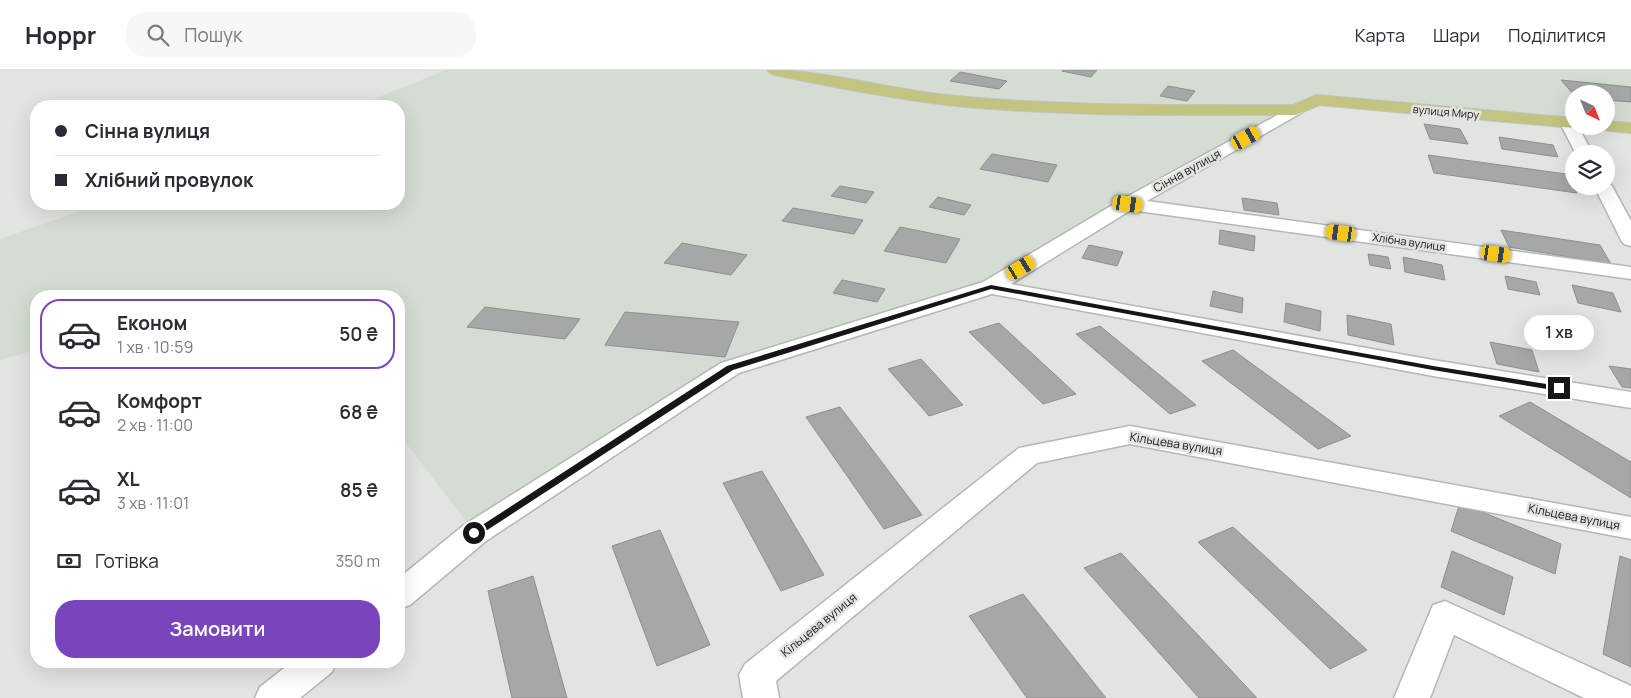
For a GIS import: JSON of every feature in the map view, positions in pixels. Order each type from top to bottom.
[{"type":"main road","points":[[775,70],[870,90],[973,102],[1124,110],[1296,110]]},
{"type":"main road","name":"вулиця Миру","points":[[1296,110],[1317,100],[1565,122]]},
{"type":"main road","points":[[1615,127],[1631,128]]},
{"type":"street","name":"Сінна вулиця","points":[[405,591],[474,533],[730,368],[991,287],[1128,204],[1296,110]]},
{"type":"street","points":[[1615,192],[1631,196]]},
{"type":"street","points":[[1608,195],[1631,240]]},
{"type":"street","name":"Хлібна вулиця","points":[[1128,204],[1631,273]]},
{"type":"street","points":[[991,287],[1433,368],[1631,400]]},
{"type":"street","name":"Кільцева вулиця","points":[[761,698],[757,675],[1029,455],[1130,435],[1631,528]]},
{"type":"street","points":[[1412,698],[1444,615],[1620,698]]},
{"type":"street","points":[[283,695],[312,668]]},
{"type":"shaded area","points":[[446,70],[1631,70],[1631,128],[1615,127],[1615,85],[1565,85],[1565,122],[1317,100],[991,287],[730,368],[475,533],[405,442],[405,290],[30,290],[30,352],[0,360],[0,239],[84,210],[405,210],[405,100],[371,100]]},
{"type":"building","points":[[1097,70],[1091,77],[1062,71]]},
{"type":"building","points":[[960,72],[1007,81],[999,89],[950,81]]},
{"type":"building","points":[[1561,80],[1611,85],[1565,85]]},
{"type":"building","points":[[1615,85],[1631,87],[1631,102],[1615,101]]},
{"type":"building","points":[[1168,86],[1195,91],[1187,101],[1160,96]]},
{"type":"building","points":[[1424,124],[1460,129],[1468,144],[1430,139]]},
{"type":"building","points":[[1499,137],[1553,145],[1558,157],[1502,149]]},
{"type":"building","points":[[992,154],[1057,165],[1048,182],[980,169]]},
{"type":"building","points":[[1428,155],[1565,174],[1565,191],[1434,173]]},
{"type":"building","points":[[840,186],[874,192],[866,203],[831,196]]},
{"type":"building","points":[[938,197],[971,205],[964,215],[929,207]]},
{"type":"building","points":[[1242,198],[1277,203],[1279,215],[1244,210]]},
{"type":"building","points":[[793,208],[863,220],[854,234],[782,221]]},
{"type":"building","points":[[900,227],[960,239],[946,263],[884,251]]},
{"type":"building","points":[[1220,230],[1255,236],[1254,251],[1219,244]]},
{"type":"building","points":[[1501,230],[1600,245],[1611,264],[1509,247]]},
{"type":"building","points":[[682,243],[747,255],[731,275],[664,263]]},
{"type":"building","points":[[1089,245],[1123,252],[1117,266],[1082,258]]},
{"type":"building","points":[[1368,254],[1388,257],[1391,269],[1370,265]]},
{"type":"building","points":[[1403,257],[1442,265],[1445,280],[1405,272]]},
{"type":"building","points":[[1505,276],[1536,282],[1540,295],[1508,289]]},
{"type":"building","points":[[842,280],[885,289],[877,302],[833,293]]},
{"type":"building","points":[[1572,285],[1613,293],[1621,312],[1578,303]]},
{"type":"building","points":[[1213,291],[1243,298],[1242,313],[1210,306]]},
{"type":"building","points":[[1286,303],[1321,311],[1320,331],[1284,322]]},
{"type":"building","points":[[485,307],[580,319],[565,339],[467,327]]},
{"type":"building","points":[[625,312],[739,322],[725,357],[605,345]]},
{"type":"building","points":[[1347,315],[1391,324],[1394,345],[1348,335]]},
{"type":"building","points":[[999,323],[1076,394],[1043,404],[969,332]]},
{"type":"building","points":[[1100,326],[1196,405],[1170,414],[1076,334]]},
{"type":"building","points":[[1490,342],[1532,350],[1539,372],[1497,364]]},
{"type":"building","points":[[1233,350],[1351,436],[1318,449],[1202,361]]},
{"type":"building","points":[[921,359],[963,405],[929,416],[888,369]]},
{"type":"building","points":[[1609,366],[1631,369],[1631,388],[1622,387]]},
{"type":"building","points":[[1530,402],[1631,462],[1631,498],[1499,416]]},
{"type":"building","points":[[840,407],[922,515],[884,529],[806,417]]},
{"type":"building","points":[[762,471],[824,575],[781,591],[723,483]]},
{"type":"building","points":[[1460,503],[1561,544],[1555,574],[1451,531]]},
{"type":"building","points":[[1233,527],[1367,650],[1330,669],[1198,542]]},
{"type":"building","points":[[660,530],[710,645],[657,666],[612,546]]},
{"type":"building","points":[[1452,551],[1513,577],[1504,615],[1441,587]]},
{"type":"building","points":[[1121,553],[1257,698],[1199,698],[1084,568]]},
{"type":"building","points":[[1620,556],[1631,560],[1631,667],[1603,654]]},
{"type":"building","points":[[533,576],[567,698],[512,698],[488,591]]},
{"type":"building","points":[[1023,594],[1106,698],[1027,698],[969,616]]},
{"type":"route","points":[[474,533],[730,368],[991,287],[1433,368],[1559,388]]}]
